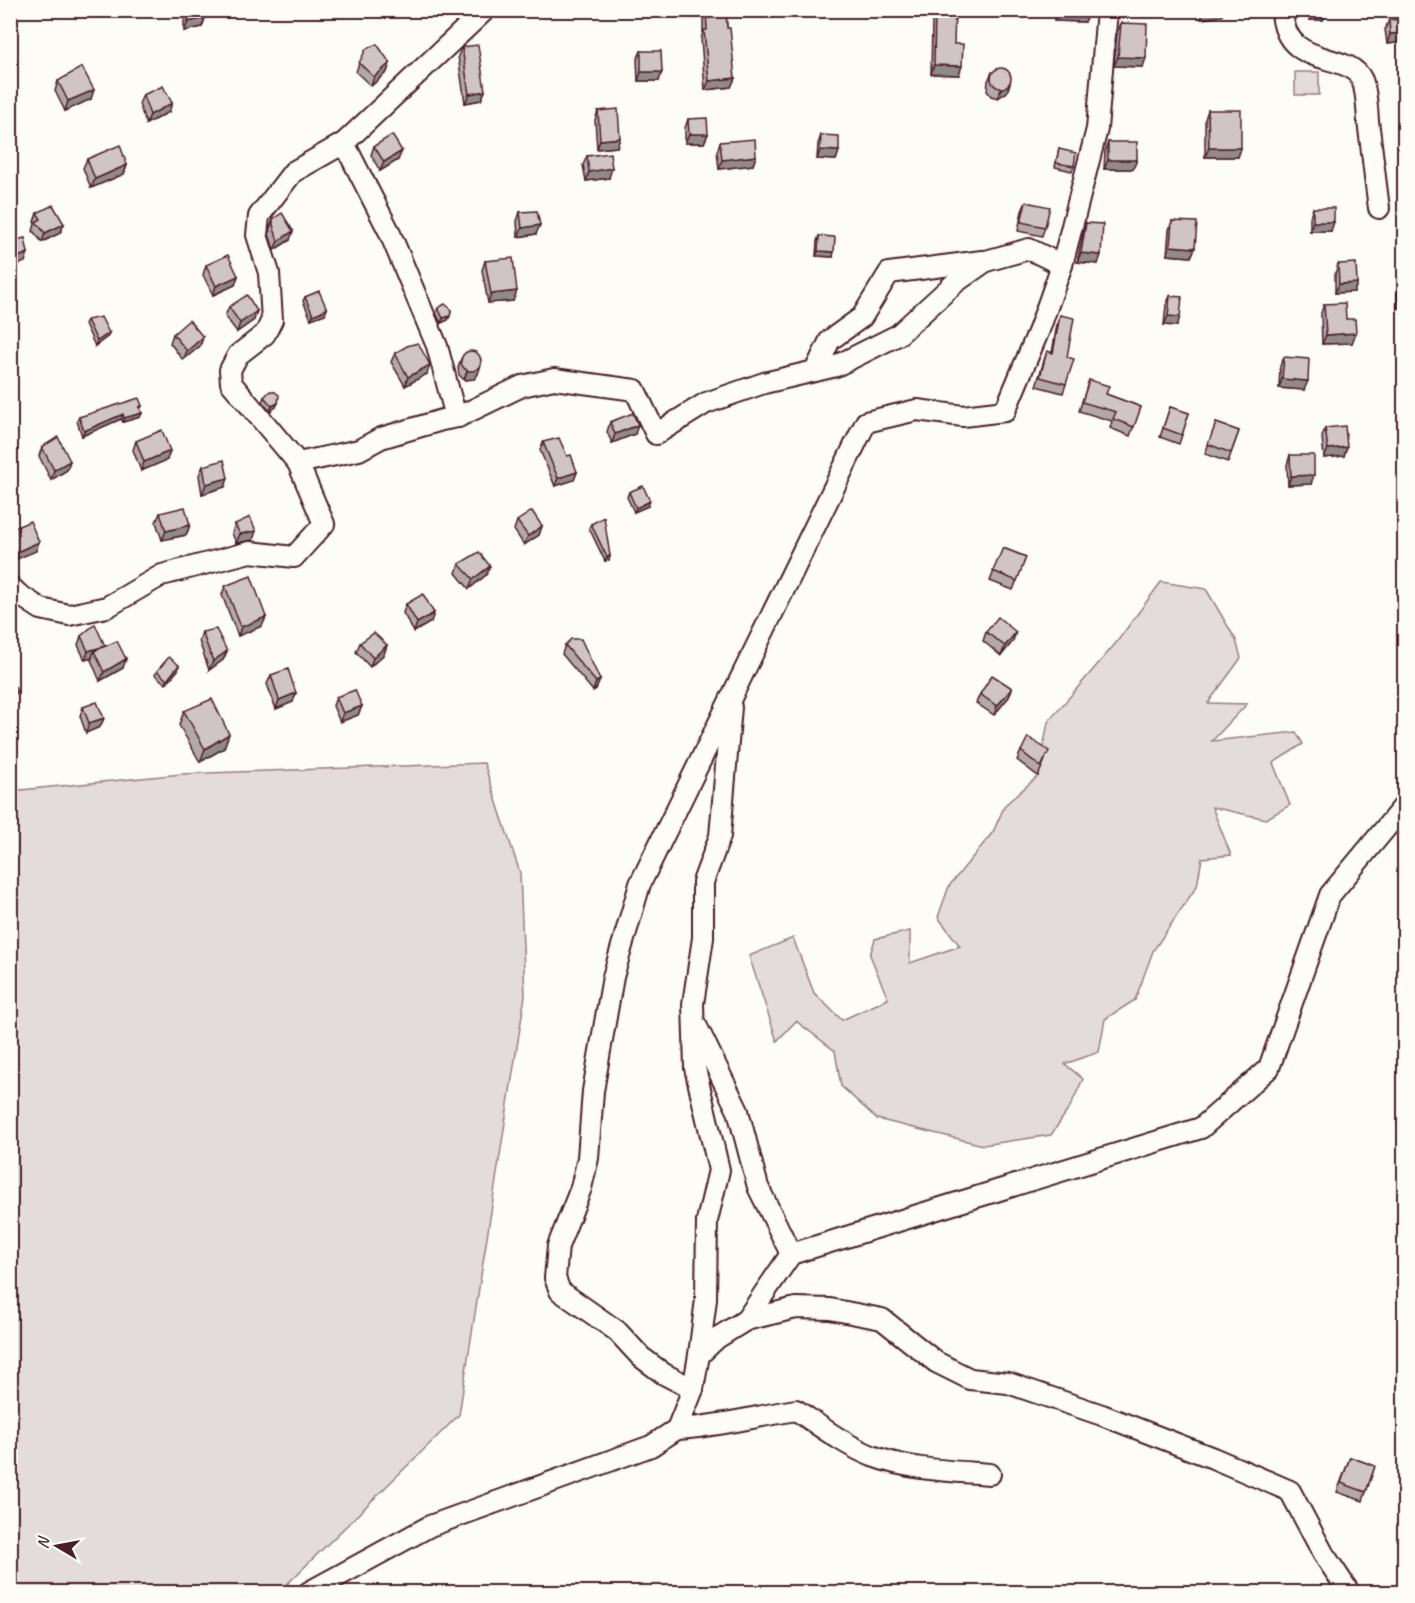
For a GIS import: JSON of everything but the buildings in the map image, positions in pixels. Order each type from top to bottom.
[{"type":"street","points":[[10,586],[41,609],[69,615],[107,607],[162,576],[250,552],[294,557],[324,524],[298,463],[231,383],[230,370],[238,355],[265,334],[272,320],[269,273],[256,235],[259,216],[293,172],[344,143],[485,10]]},
{"type":"street","points":[[693,1389],[664,1374],[641,1357],[617,1331],[560,1291],[555,1278],[558,1246],[581,1188],[588,1158],[593,1091],[613,977],[639,884],[866,422],[917,410],[963,416],[1005,411],[1039,330],[1062,265],[1097,129],[1107,10]]},
{"type":"street","points":[[1282,10],[1282,18],[1291,40],[1307,53],[1352,68],[1362,80],[1379,208]]},
{"type":"street","points":[[344,143],[389,231],[437,346],[458,417]]},
{"type":"street","points":[[815,371],[830,340],[862,317],[889,273],[986,261],[1029,249],[1062,265]]},
{"type":"street","points":[[298,463],[359,450],[381,438],[458,417],[522,386],[554,379],[635,390],[656,434],[706,403],[764,383],[836,366],[898,335],[956,282],[986,261]]},
{"type":"street","points":[[677,1429],[693,1389],[699,1356],[706,1299],[707,1221],[719,1170],[695,1068],[693,1004],[703,938],[704,882],[720,836],[732,696]]},
{"type":"street","points":[[746,1320],[791,1254],[1201,1128],[1269,1068],[1330,895],[1404,806]]},
{"type":"street","points":[[694,1020],[738,1111],[758,1187],[791,1254]]},
{"type":"street","points":[[699,1356],[717,1338],[746,1320],[796,1308],[830,1309],[882,1319],[936,1362],[970,1378],[1008,1383],[1102,1415],[1290,1491],[1323,1553],[1349,1593]]},
{"type":"street","points":[[309,1593],[430,1526],[651,1446],[677,1429],[705,1428],[796,1410],[870,1455],[903,1465],[990,1474]]},
{"type":"shaded area","points":[[1295,72],[1319,72],[1319,95],[1295,95]]},
{"type":"shaded area","points":[[1161,582],[1206,589],[1236,640],[1241,658],[1208,703],[1247,704],[1212,741],[1296,732],[1303,744],[1273,763],[1290,805],[1266,819],[1212,807],[1231,855],[1202,858],[1197,886],[1153,951],[1135,1000],[1105,1019],[1099,1052],[1065,1064],[1083,1079],[1070,1107],[1051,1135],[983,1145],[877,1119],[841,1086],[835,1051],[796,1021],[777,1041],[749,956],[793,938],[814,993],[842,1020],[888,999],[870,955],[875,939],[910,931],[910,963],[960,946],[938,917],[949,886],[993,832],[1005,805],[1038,776],[1048,722],[1116,643]]},
{"type":"shaded area","points":[[484,763],[520,873],[525,996],[459,1415],[279,1592],[11,1592],[11,791],[182,774]]}]
